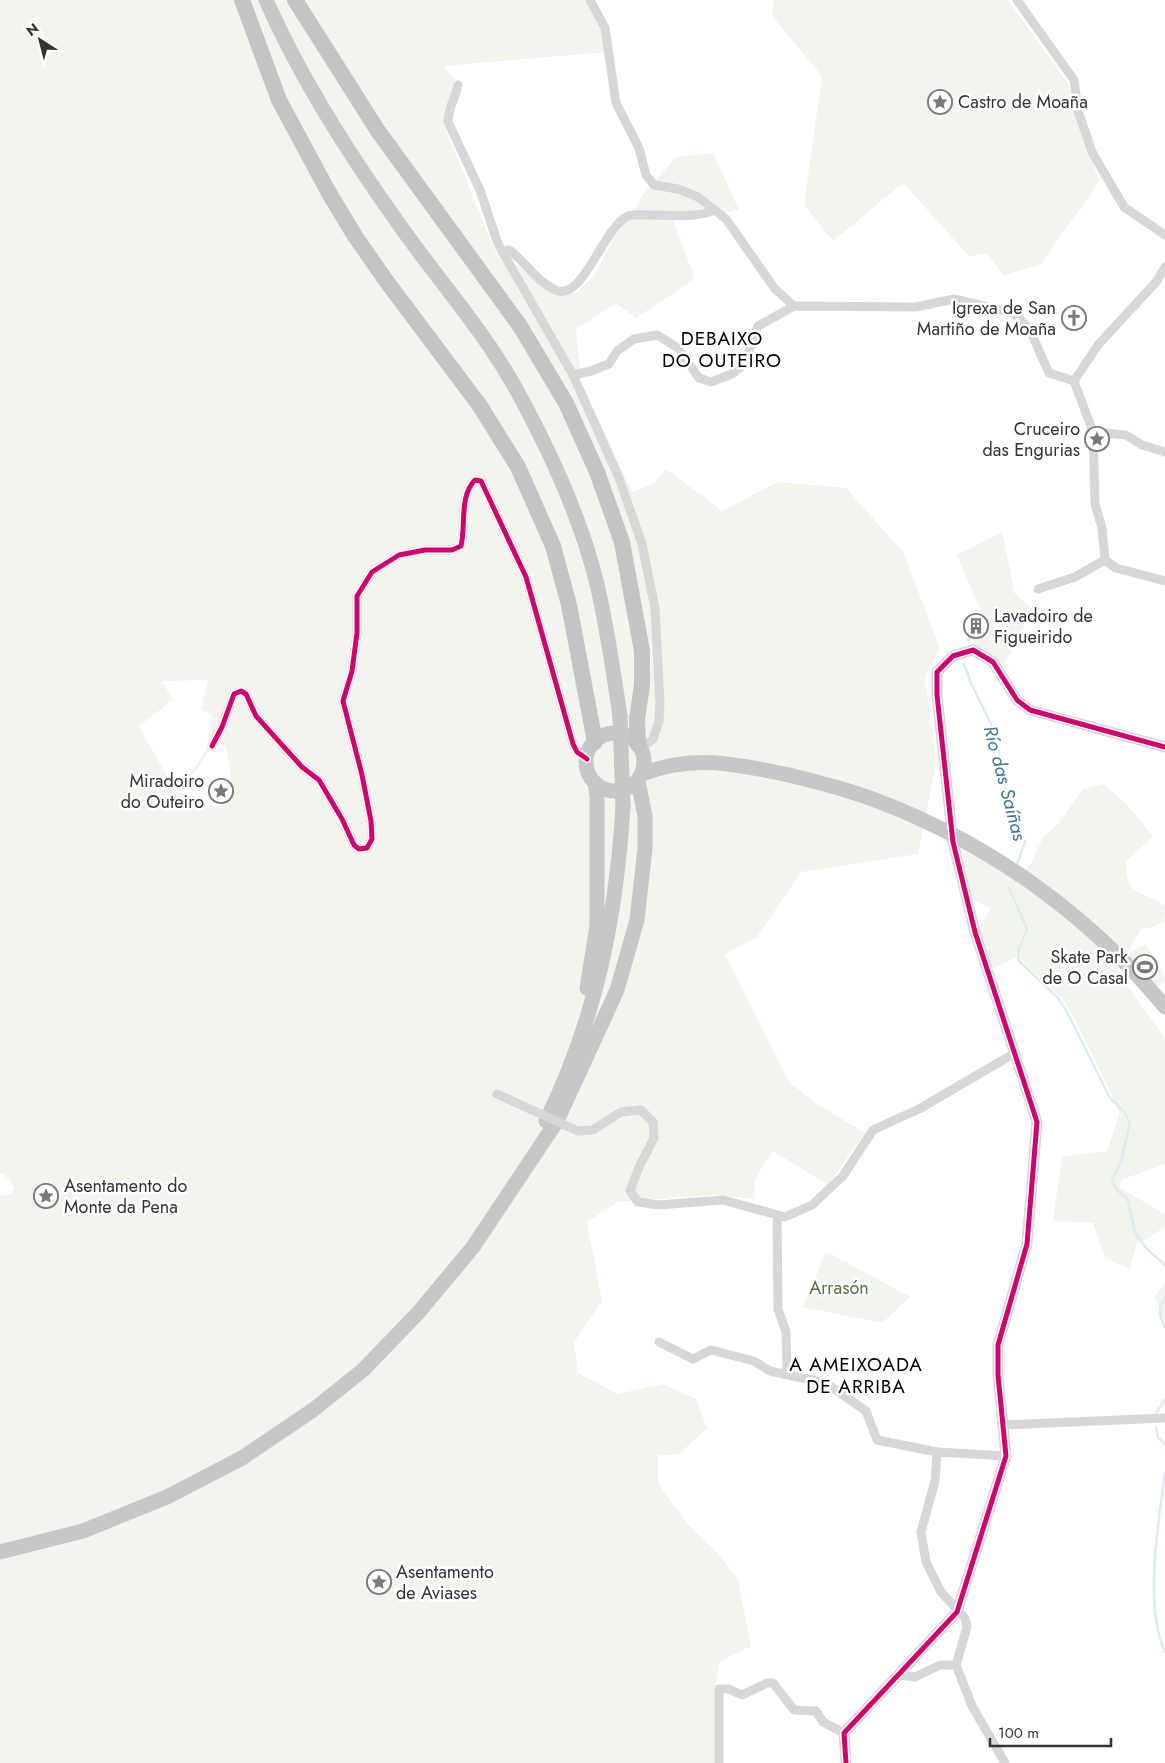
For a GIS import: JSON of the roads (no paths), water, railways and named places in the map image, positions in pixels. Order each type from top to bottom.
[{"type":"highway","points":[[242,0],[279,100],[354,236],[480,406],[518,467],[552,546],[569,605],[595,742],[587,759],[590,776],[595,783],[597,796],[597,926],[584,1000],[550,1114]]},
{"type":"highway","points":[[266,0],[302,71],[340,137],[401,227],[478,330],[515,388],[557,470],[577,521],[596,579],[610,642],[620,716],[623,806],[619,871],[607,943],[588,1017],[572,1065],[518,1178]]},
{"type":"highway","points":[[0,1552],[83,1531],[167,1497],[242,1458],[313,1410],[363,1370],[418,1314],[473,1247],[557,1121],[617,990],[637,920],[646,849],[645,816],[640,777],[641,750],[637,719],[642,685],[642,650],[622,542],[597,472],[566,403],[520,326],[378,131],[295,0]]},
{"type":"highway","points":[[595,742],[613,734],[631,738],[641,750],[676,763]]},
{"type":"highway","points":[[595,783],[609,790],[617,791],[632,786],[640,777],[676,763],[718,762],[789,775],[837,787],[883,802],[959,838],[1001,862],[1037,886],[1104,942],[1165,1007]]},
{"type":"street","points":[[590,0],[605,28],[616,102],[639,148],[646,175],[654,185],[678,189],[698,197],[726,219],[775,289],[794,306]]},
{"type":"street","points":[[1017,0],[1074,80],[1078,111],[1092,152],[1124,207],[1165,235]]},
{"type":"street","points":[[458,85],[448,112],[448,122],[480,190],[502,252],[572,375],[619,478],[642,544],[655,608],[659,721],[653,738],[641,750]]},
{"type":"street","points":[[502,252],[509,250],[514,253],[544,283],[558,291],[571,290],[580,282],[607,237],[624,219],[633,215],[669,215],[715,210]]},
{"type":"street","points":[[1074,381],[1098,345],[1156,282],[1165,267]]},
{"type":"street","points":[[572,375],[609,364],[617,351],[634,339],[657,335],[678,348],[699,378],[711,382],[732,374],[744,365],[758,326],[794,306],[916,307],[954,299],[1014,311],[1029,328],[1049,372],[1074,381],[1093,432],[1095,504],[1102,528],[1105,560],[1116,568],[1165,581]]},
{"type":"street","points":[[1093,432],[1126,435],[1142,445],[1165,452]]},
{"type":"street","points":[[212,746],[222,727],[234,694],[241,691],[246,694],[256,716],[302,767],[319,780],[342,819],[354,845],[359,850],[368,848],[372,839],[371,821],[344,701],[352,671],[357,632],[357,596],[372,572],[399,555],[425,550],[452,550],[461,546],[463,516],[470,485],[475,480],[481,481],[526,578],[573,744],[577,752],[587,759]]},
{"type":"street","points":[[1038,588],[1075,576],[1105,560]]},
{"type":"street","points":[[846,1763],[844,1733],[957,1612],[1006,1456],[998,1376],[998,1345],[1027,1244],[1037,1122],[976,932],[953,842],[937,695],[937,672],[953,656],[973,650],[993,662],[1017,700],[1030,710],[1165,747]]},
{"type":"street","points":[[497,1094],[578,1131],[592,1130],[621,1112],[641,1110],[653,1122],[654,1138],[639,1167],[630,1191],[638,1202],[658,1205],[723,1200],[785,1217],[812,1204],[843,1176],[873,1130],[919,1109],[1015,1052]]},
{"type":"street","points":[[777,1215],[778,1309],[786,1332],[787,1374]]},
{"type":"street","points":[[659,1342],[693,1359],[711,1350],[754,1361],[770,1371],[826,1383],[866,1411],[877,1440],[937,1452],[1006,1456]]},
{"type":"street","points":[[1002,1425],[1165,1418]]},
{"type":"street","points":[[937,1452],[935,1481],[921,1532],[926,1562],[941,1592],[957,1612],[965,1618],[966,1627],[956,1665],[972,1706],[1005,1763]]},
{"type":"street","points":[[899,1675],[915,1677],[940,1665],[956,1665]]},
{"type":"street","points":[[720,1763],[719,1689],[729,1689],[742,1695],[767,1683],[773,1684],[794,1710],[816,1711],[823,1722],[844,1733]]},
{"type":"waterway","name":"Río das Saíñas","points":[[968,640],[972,631]]},
{"type":"waterway","name":"Río das Saíñas","points":[[964,664],[991,724],[998,747],[1008,807],[1025,842],[1016,867]]},
{"type":"waterway","name":"Río das Saíñas","points":[[1009,888],[1027,929],[1019,949],[1018,960],[1058,998],[1067,1012],[1110,1098],[1124,1112],[1130,1123],[1121,1162],[1112,1179],[1116,1189],[1128,1200],[1135,1232],[1146,1248],[1165,1265]]},
{"type":"waterway","name":"Río das Saíñas","points":[[1165,1298],[1160,1312],[1161,1320],[1165,1327]]},
{"type":"waterway","name":"Río das Saíñas","points":[[1156,1413],[1165,1399]]},
{"type":"waterway","name":"Río das Saíñas","points":[[1156,1428],[1158,1438],[1165,1444]]},
{"type":"waterway","name":"Río das Saíñas","points":[[1165,1473],[1154,1564],[1155,1612],[1165,1652]]},
{"type":"place","name":"Castro de Moaña","points":[[940,102]]},
{"type":"place","name":"Igrexa de San Martiño de Moaña","points":[[1074,318]]},
{"type":"place","name":"Cruceiro das Engurias","points":[[1097,439]]},
{"type":"place","name":"Lavadoiro de Figueirido","points":[[976,626]]},
{"type":"place","name":"Miradoiro do Outeiro","points":[[221,791]]},
{"type":"place","name":"Skate Park de O Casal","points":[[1145,967]]},
{"type":"place","name":"Asentamento do Monte da Pena","points":[[46,1196]]},
{"type":"place","name":"Asentamento de Aviases","points":[[379,1582]]},
{"type":"district","name":"DEBAIXO DO OUTEIRO","points":[[722,349]]},
{"type":"district","name":"A AMEIXOADA DE ARRIBA","points":[[856,1375]]},
{"type":"park label","name":"Arrasón","points":[[839,1288]]}]
